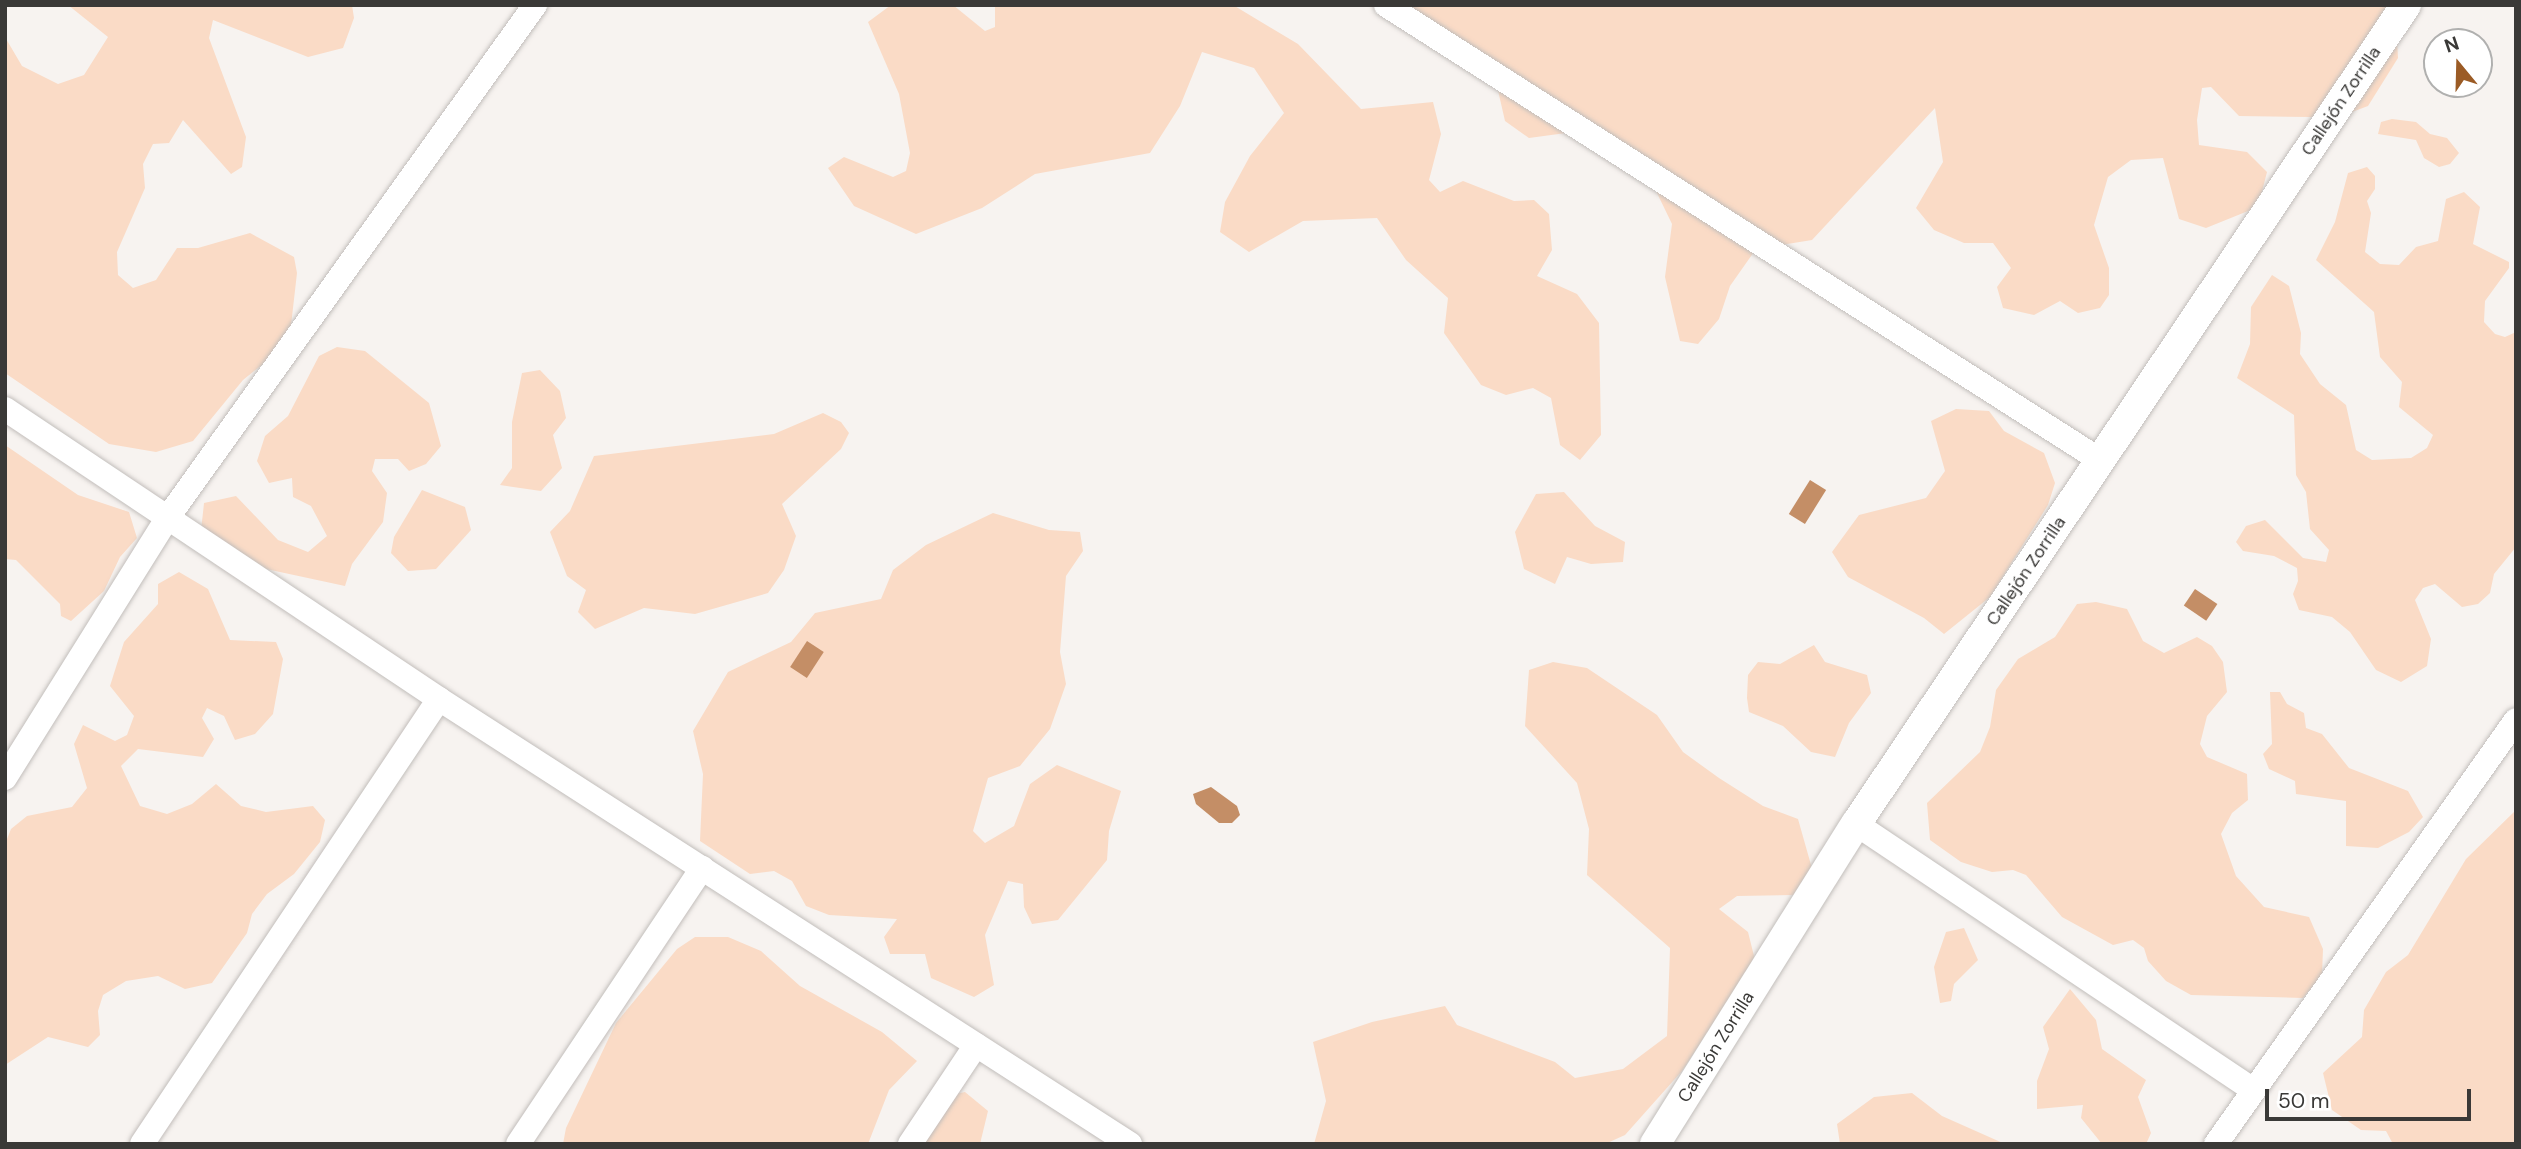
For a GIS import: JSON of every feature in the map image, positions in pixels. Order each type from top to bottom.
[{"type":"street","points":[[5,778],[166,520],[535,5]]},
{"type":"street","points":[[1386,5],[2100,460]]},
{"type":"street","name":"Callejón Zorrilla","points":[[1655,1144],[1856,824],[2406,5]]},
{"type":"street","points":[[5,409],[166,520],[439,699],[1130,1144]]},
{"type":"street","points":[[142,1144],[439,699]]},
{"type":"street","points":[[2216,1144],[2252,1089],[2516,720]]},
{"type":"street","points":[[1856,824],[2252,1089]]},
{"type":"street","points":[[518,1144],[702,868]]},
{"type":"street","points":[[910,1144],[976,1045]]},
{"type":"shaded area","points":[[68,5],[352,5],[354,18],[343,48],[308,57],[213,20],[209,38],[246,137],[242,167],[231,174],[183,120],[169,143],[153,144],[143,164],[145,188],[117,252],[118,275],[133,288],[156,280],[177,248],[198,248],[250,233],[294,257],[297,273],[289,343],[243,380],[193,441],[156,452],[109,444],[5,373],[5,37],[22,66],[58,84],[84,75],[108,37]]},
{"type":"shaded area","points":[[891,5],[953,5],[985,31],[995,27],[995,5],[1233,5],[1298,44],[1361,109],[1433,102],[1441,134],[1429,180],[1440,192],[1463,181],[1514,201],[1534,200],[1549,214],[1552,250],[1537,276],[1577,294],[1599,323],[1601,435],[1580,460],[1560,445],[1551,398],[1533,388],[1506,395],[1481,385],[1444,333],[1448,298],[1406,260],[1377,218],[1303,221],[1249,252],[1220,232],[1225,202],[1250,156],[1284,113],[1254,68],[1202,52],[1180,106],[1150,153],[1035,174],[982,208],[916,234],[854,206],[828,168],[844,157],[893,177],[906,171],[910,153],[899,94],[868,22]]},
{"type":"shaded area","points":[[1412,5],[2395,5],[2398,58],[2368,106],[2352,112],[2312,117],[2239,116],[2211,87],[2202,88],[2197,120],[2199,145],[2247,152],[2267,172],[2258,207],[2206,228],[2179,219],[2163,158],[2131,160],[2108,177],[2094,225],[2109,268],[2109,295],[2100,308],[2078,313],[2060,301],[2034,315],[2003,308],[1997,287],[2011,268],[1993,243],[1964,243],[1934,230],[1916,208],[1943,162],[1935,108],[1812,240],[1756,249],[1730,286],[1719,319],[1698,344],[1680,341],[1665,277],[1672,224],[1641,160],[1588,130],[1529,138],[1505,121],[1494,73],[1432,45]]},
{"type":"shaded area","points":[[2392,119],[2416,122],[2430,134],[2447,138],[2459,153],[2450,164],[2439,167],[2424,158],[2416,140],[2378,134],[2381,122]]},
{"type":"shaded area","points":[[2367,167],[2375,176],[2375,189],[2367,201],[2371,213],[2365,252],[2380,264],[2399,265],[2416,247],[2438,241],[2446,199],[2464,192],[2480,207],[2473,244],[2509,262],[2509,268],[2485,301],[2484,322],[2495,334],[2505,337],[2516,332],[2516,547],[2494,574],[2490,593],[2478,604],[2462,607],[2435,584],[2423,588],[2415,600],[2431,639],[2427,666],[2401,682],[2376,670],[2350,632],[2332,617],[2299,610],[2293,594],[2298,581],[2297,568],[2274,556],[2243,551],[2236,542],[2246,526],[2265,520],[2303,558],[2326,562],[2329,550],[2310,529],[2306,492],[2296,475],[2294,415],[2237,378],[2250,344],[2251,307],[2272,275],[2289,286],[2301,333],[2300,354],[2320,384],[2346,405],[2356,450],[2372,460],[2411,458],[2427,448],[2433,435],[2399,407],[2402,382],[2380,357],[2374,312],[2316,260],[2335,222],[2348,173]]},
{"type":"shaded area","points":[[337,347],[365,351],[429,403],[441,446],[426,464],[409,471],[398,459],[375,459],[372,471],[387,493],[383,522],[352,564],[345,586],[266,569],[201,531],[204,503],[236,496],[278,540],[308,552],[327,536],[311,506],[293,497],[292,478],[269,483],[257,461],[265,436],[288,416],[319,356]]},
{"type":"shaded area","points":[[540,370],[560,391],[566,418],[553,435],[562,468],[541,491],[500,485],[512,468],[512,422],[522,373]]},
{"type":"shaded area","points":[[1956,409],[1989,411],[2004,431],[2044,453],[2055,483],[2048,505],[1990,597],[1944,634],[1924,618],[1848,577],[1832,552],[1859,515],[1926,498],[1945,471],[1931,421]]},
{"type":"shaded area","points":[[823,413],[841,422],[849,433],[841,449],[782,504],[796,536],[784,570],[768,593],[695,614],[644,608],[595,629],[578,612],[586,590],[567,576],[550,532],[570,511],[594,456],[774,434]]},
{"type":"shaded area","points":[[5,445],[78,495],[129,512],[137,538],[120,557],[104,591],[71,621],[61,616],[60,604],[16,560],[5,559]]},
{"type":"shaded area","points":[[1810,480],[1826,490],[1805,524],[1789,514]]},
{"type":"shaded area","points":[[422,490],[465,507],[471,530],[436,569],[408,571],[391,553],[394,537]]},
{"type":"shaded area","points":[[1564,492],[1595,526],[1625,542],[1623,562],[1591,564],[1567,557],[1555,584],[1524,569],[1515,532],[1536,494]]},
{"type":"shaded area","points":[[993,513],[1049,530],[1080,532],[1083,551],[1066,576],[1060,652],[1066,684],[1050,729],[1020,766],[988,778],[973,831],[985,843],[1014,826],[1030,784],[1057,765],[1121,791],[1109,831],[1107,860],[1058,920],[1032,924],[1024,907],[1023,884],[1008,881],[985,935],[994,985],[974,997],[931,978],[925,954],[890,954],[884,937],[897,919],[829,915],[806,906],[792,881],[774,871],[750,874],[700,841],[703,774],[693,731],[728,672],[791,642],[815,613],[881,599],[893,570],[926,545]]},
{"type":"shaded area","points":[[179,572],[208,589],[230,640],[276,642],[283,659],[273,714],[255,734],[235,740],[224,716],[207,708],[202,718],[214,739],[203,757],[138,749],[121,766],[140,806],[167,814],[192,804],[216,784],[241,806],[266,812],[313,806],[325,820],[320,842],[294,874],[267,894],[252,914],[247,933],[212,983],[185,989],[158,976],[126,981],[103,995],[98,1011],[100,1035],[88,1047],[48,1037],[5,1065],[5,844],[11,829],[27,816],[72,807],[87,788],[74,744],[83,725],[115,741],[127,735],[134,716],[110,686],[116,667],[124,642],[158,604],[158,584]]},
{"type":"shaded area","points":[[2195,589],[2217,604],[2206,621],[2184,606]]},
{"type":"shaded area","points":[[2096,602],[2127,609],[2143,641],[2164,653],[2197,637],[2212,646],[2223,662],[2227,692],[2207,716],[2200,744],[2207,757],[2247,774],[2248,800],[2232,813],[2221,834],[2236,876],[2264,907],[2309,917],[2323,949],[2322,975],[2303,998],[2191,995],[2166,981],[2148,961],[2144,948],[2133,940],[2113,945],[2062,917],[2026,875],[2013,870],[1992,872],[1961,862],[1930,840],[1927,803],[1980,752],[1990,727],[1996,690],[2018,659],[2055,637],[2077,604]]},
{"type":"shaded area","points":[[807,641],[824,652],[807,678],[790,667]]},
{"type":"shaded area","points":[[1814,645],[1825,662],[1867,675],[1871,693],[1849,723],[1835,757],[1811,752],[1783,726],[1749,712],[1748,675],[1758,662],[1780,664]]},
{"type":"shaded area","points":[[1553,662],[1587,668],[1657,715],[1683,752],[1719,778],[1763,806],[1798,819],[1813,872],[1797,895],[1737,896],[1719,909],[1748,932],[1755,960],[1682,1071],[1625,1135],[1605,1144],[1314,1144],[1326,1101],[1313,1042],[1372,1022],[1445,1006],[1457,1025],[1555,1062],[1575,1078],[1623,1069],[1667,1036],[1670,948],[1587,875],[1589,829],[1577,783],[1525,726],[1529,670]]},
{"type":"shaded area","points":[[2270,692],[2280,692],[2287,704],[2304,713],[2306,728],[2322,734],[2349,768],[2408,791],[2423,817],[2409,832],[2378,848],[2346,846],[2346,801],[2296,794],[2295,781],[2269,769],[2263,754],[2272,744]]},
{"type":"shaded area","points":[[1211,787],[1237,806],[1240,815],[1232,823],[1219,823],[1196,804],[1193,794]]},
{"type":"shaded area","points":[[2516,810],[2516,1144],[2393,1144],[2386,1131],[2361,1130],[2332,1110],[2323,1073],[2362,1037],[2364,1010],[2386,972],[2408,955],[2466,859]]},
{"type":"shaded area","points":[[1964,928],[1978,960],[1954,984],[1951,1001],[1940,1003],[1934,967],[1946,932]]},
{"type":"shaded area","points":[[695,937],[728,937],[761,951],[800,986],[882,1032],[917,1061],[889,1090],[868,1144],[563,1144],[566,1128],[616,1023],[677,949]]},
{"type":"shaded area","points":[[2070,989],[2096,1020],[2102,1049],[2146,1080],[2138,1097],[2151,1133],[2146,1144],[2102,1144],[2081,1118],[2083,1105],[2037,1109],[2037,1081],[2049,1049],[2043,1027]]},
{"type":"shaded area","points":[[965,1092],[988,1111],[980,1144],[916,1144],[946,1096]]},
{"type":"shaded area","points":[[1912,1093],[1942,1116],[2005,1144],[1840,1144],[1837,1124],[1874,1097]]}]
